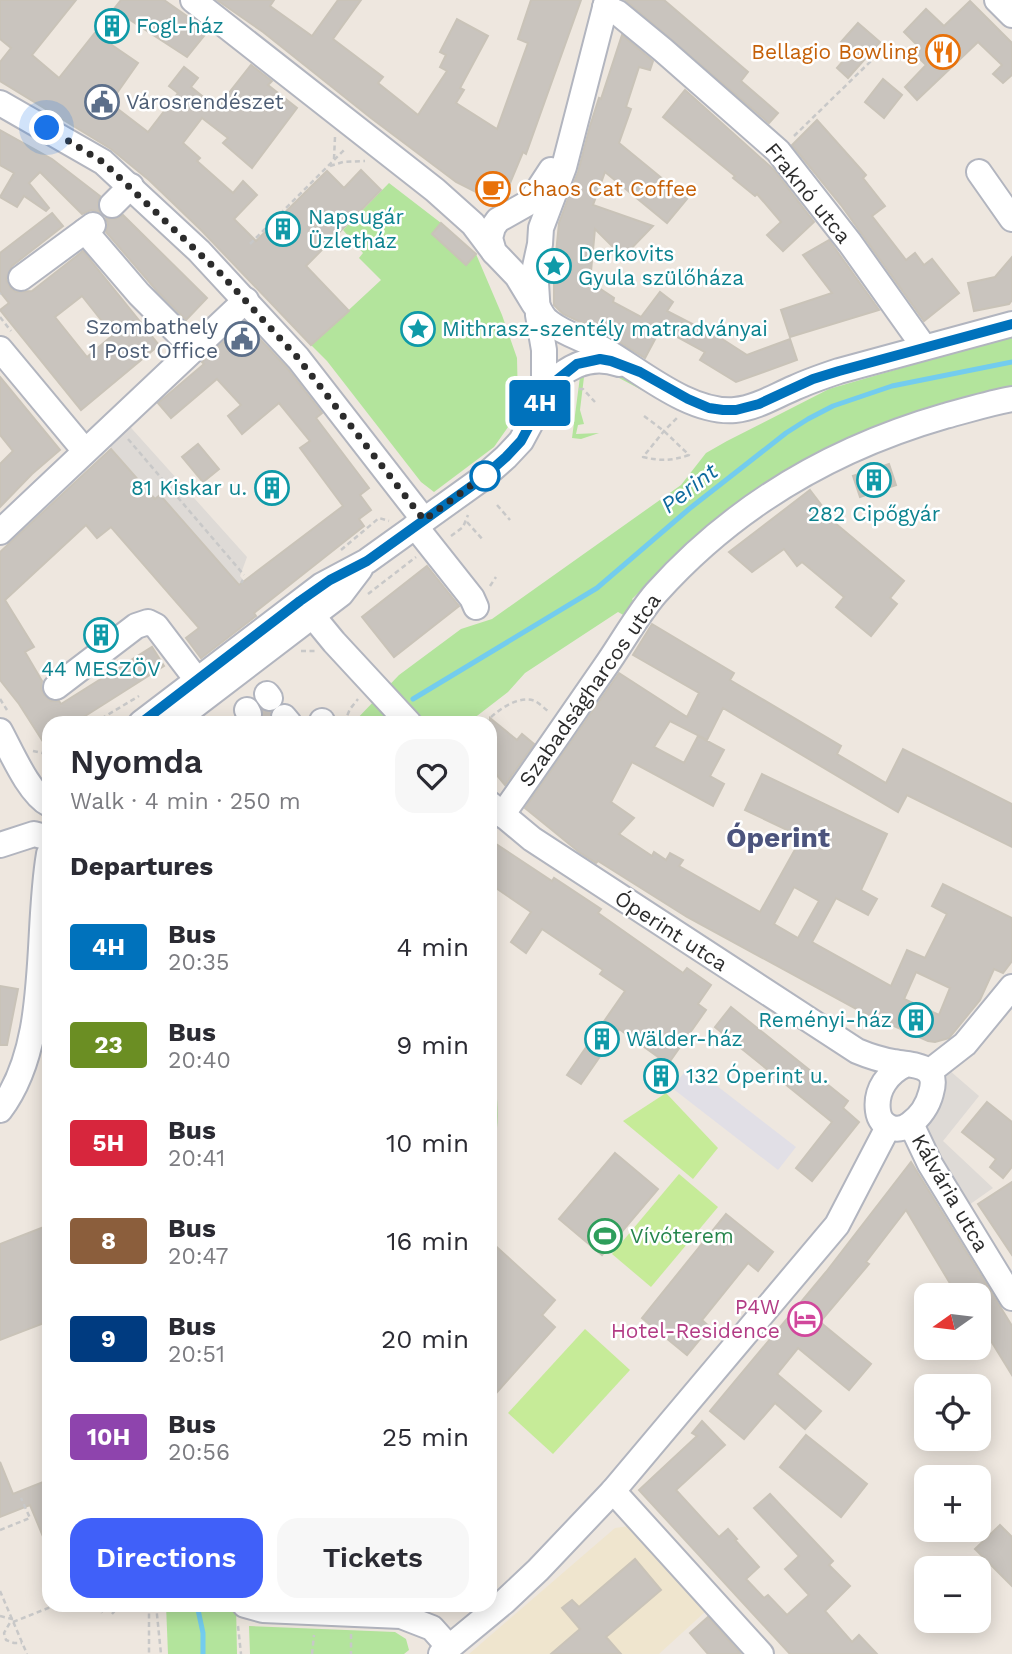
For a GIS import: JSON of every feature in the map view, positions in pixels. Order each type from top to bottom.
[{"type":"street","points":[[193,0],[435,190],[473,224],[525,287],[549,322],[709,408],[736,410],[759,404],[813,379],[1012,324]]},
{"type":"street","points":[[578,109],[545,181],[526,206],[498,220],[493,227],[490,238],[498,257],[520,264],[533,258],[564,167],[606,4]]},
{"type":"street","name":"Fraknó utca","points":[[606,4],[778,151],[850,243],[924,347]]},
{"type":"street","points":[[0,103],[103,162],[199,251],[246,300],[304,365],[419,523],[431,546],[472,598],[476,607]]},
{"type":"street","points":[[979,172],[1012,219]]},
{"type":"street","points":[[112,205],[131,186]]},
{"type":"street","points":[[157,716],[197,680],[306,608],[345,590],[367,561],[480,480],[506,457],[530,425],[542,392],[544,350],[535,267],[539,242],[530,218],[519,214],[481,212],[435,190]]},
{"type":"street","points":[[21,278],[89,228],[139,293],[194,349]]},
{"type":"street","points":[[0,532],[246,300]]},
{"type":"street","points":[[0,349],[85,450]]},
{"type":"street","points":[[542,392],[575,365],[590,360],[611,361],[640,372]]},
{"type":"street","name":"Szabadságharcos utca","points":[[497,808],[557,718],[657,593],[692,557],[764,498],[796,477],[866,443],[909,427],[1012,399]]},
{"type":"street","points":[[306,608],[373,695],[400,716]]},
{"type":"street","points":[[158,716],[306,608]]},
{"type":"street","points":[[56,687],[136,626],[148,622],[156,626],[197,680]]},
{"type":"street","points":[[0,732],[29,784],[42,800]]},
{"type":"street","name":"Óperint utca","points":[[497,810],[532,839],[857,1051],[918,1068]]},
{"type":"street","points":[[0,845],[34,834],[42,836]]},
{"type":"street","points":[[0,1110],[22,1072],[33,1036],[42,934]]},
{"type":"street","points":[[900,1125],[879,1119],[878,1094],[888,1077],[951,1058],[1012,987]]},
{"type":"street","name":"Óperint utca","points":[[857,1051],[872,1071],[878,1094]]},
{"type":"street","points":[[497,1606],[530,1577],[613,1490],[837,1225],[900,1125],[926,1106],[932,1091],[918,1068]]},
{"type":"street","name":"Kálvária utca","points":[[900,1125],[930,1164],[1012,1298]]},
{"type":"street","points":[[613,1490],[761,1654]]},
{"type":"street","points":[[309,1612],[401,1616],[427,1625],[445,1651],[490,1612]]},
{"type":"path","points":[[791,139],[872,60]]},
{"type":"path","points":[[332,163],[335,131]]},
{"type":"path","points":[[250,244],[350,144]]},
{"type":"path","points":[[327,167],[343,162],[372,162]]},
{"type":"path","points":[[576,388],[583,389],[595,402]]},
{"type":"path","points":[[644,416],[664,431],[689,455],[676,460],[660,461],[643,457],[664,431],[682,414]]},
{"type":"path","points":[[114,424],[244,575]]},
{"type":"path","points":[[498,505],[510,520]]},
{"type":"path","points":[[368,594],[467,522],[484,541]]},
{"type":"path","points":[[454,534],[456,524]]},
{"type":"path","points":[[295,653],[304,650],[319,652]]},
{"type":"path","points":[[338,716],[352,705],[373,695]]},
{"type":"path","points":[[493,716],[524,699],[534,701],[557,718]]},
{"type":"path","points":[[0,1530],[30,1518],[21,1498]]},
{"type":"path","points":[[0,1591],[27,1654]]},
{"type":"path","points":[[22,1643],[8,1641],[2,1636],[5,1628],[12,1621],[42,1610]]},
{"type":"path","points":[[149,1612],[149,1654]]},
{"type":"path","points":[[157,1612],[161,1654]]},
{"type":"path","points":[[0,1616],[12,1621]]},
{"type":"path","points":[[312,1654],[314,1635]]},
{"type":"path","points":[[240,1644],[241,1654]]},
{"type":"shaded area","points":[[124,420],[247,557],[240,576],[244,581],[227,594],[235,581],[161,495],[149,505],[149,492],[103,438]]},
{"type":"shaded area","points":[[942,1064],[979,1096],[943,1141],[993,1188],[959,1212],[918,1117]]},
{"type":"shaded area","points":[[690,1065],[796,1147],[778,1170],[672,1088]]},
{"type":"shaded area","points":[[629,1526],[706,1611],[659,1654],[469,1654],[615,1528]]},
{"type":"green space","name":"Mithrasz-szentély matradványai","points":[[389,183],[476,254],[517,358],[518,402],[513,420],[494,447],[434,492],[421,482],[327,361],[311,345],[381,280],[359,258],[363,253],[343,230]]},
{"type":"green space","points":[[1012,336],[1012,392],[958,404],[674,559],[632,599],[636,604],[625,616],[618,612],[525,673],[508,692],[477,716],[360,716],[399,675],[461,629],[492,619],[681,485],[706,453],[829,389]]},
{"type":"green space","points":[[609,366],[690,411],[683,412],[604,370],[587,372],[580,410],[584,424],[578,425],[576,434],[599,433],[581,439],[572,438],[581,369]]},
{"type":"green space","points":[[666,1093],[718,1148],[693,1179],[623,1121]]},
{"type":"green space","points":[[679,1174],[718,1207],[651,1287],[612,1254]]},
{"type":"green space","points":[[585,1329],[630,1370],[553,1454],[508,1413]]},
{"type":"green space","points":[[166,1612],[236,1612],[237,1654],[168,1654]]},
{"type":"green space","points":[[249,1626],[395,1632],[406,1639],[409,1650],[404,1654],[250,1654]]},
{"type":"building","points":[[0,0],[76,0],[32,55],[59,78],[121,0],[164,0],[208,31],[187,57],[127,18],[109,43],[138,63],[110,103],[148,132],[178,93],[169,86],[184,67],[198,78],[191,87],[217,108],[251,65],[272,81],[268,85],[297,108],[252,168],[223,143],[228,138],[202,118],[183,143],[200,158],[197,161],[233,193],[243,181],[257,195],[234,219],[256,241],[327,171],[344,188],[361,170],[381,190],[306,266],[349,311],[311,345],[149,180],[111,149],[0,81],[0,62],[11,48],[0,39]]},
{"type":"building","points":[[217,0],[274,0],[270,6],[312,36],[338,0],[361,0],[333,39],[383,77],[378,83],[418,115],[447,71],[440,67],[446,55],[440,52],[457,19],[488,36],[460,88],[464,90],[456,103],[497,129],[528,43],[518,39],[531,0],[581,0],[526,154],[523,152],[503,200],[498,203],[456,182],[263,32]]},
{"type":"building","points":[[625,0],[664,0],[748,72],[741,81],[778,113],[769,123]]},
{"type":"building","name":"Bellagio Bowling","points":[[970,1],[1012,43],[1012,75],[1003,83],[993,74],[1002,65],[978,42],[917,100],[905,87],[926,65],[915,54],[921,49],[904,32],[926,9],[944,26]]},
{"type":"building","points":[[858,23],[880,42],[848,78],[837,68],[851,52],[841,42]]},
{"type":"building","points":[[622,35],[653,61],[650,70],[639,67],[626,107],[631,109],[619,143],[687,199],[667,223],[605,172],[593,205],[653,226],[623,257],[595,229],[590,282],[614,298],[613,302],[641,317],[660,292],[673,302],[667,311],[700,328],[702,326],[747,355],[790,339],[797,360],[736,382],[700,360],[705,352],[661,328],[645,358],[606,334],[563,314],[554,305],[559,223]]},
{"type":"building","points":[[883,79],[902,95],[884,118],[865,102]]},
{"type":"building","points":[[685,90],[774,170],[814,222],[783,251],[767,235],[781,222],[757,194],[755,196],[733,178],[735,176],[663,117]]},
{"type":"building","points":[[817,120],[866,175],[863,178],[885,206],[872,216],[906,260],[915,253],[924,265],[932,259],[959,293],[924,321],[841,205],[792,145]]},
{"type":"building","points":[[0,130],[52,159],[100,196],[99,212],[91,210],[82,214],[40,172],[29,183],[49,208],[46,211],[24,196],[17,207],[0,197],[14,173],[0,165]]},
{"type":"building","points":[[52,213],[63,226],[12,266],[6,279],[10,287],[16,292],[32,291],[83,251],[159,345],[81,410],[0,310],[9,303],[0,292],[0,253]],"holes":[[[82,296],[113,335],[87,357],[55,317]]]},
{"type":"building","points":[[123,215],[207,298],[186,320],[106,232],[106,218],[115,219]]},
{"type":"building","points":[[441,223],[476,254],[466,265],[432,234]]},
{"type":"building","points":[[829,240],[879,310],[790,337],[781,310],[832,293],[803,255]]},
{"type":"building","points":[[1012,257],[1012,300],[1009,304],[974,311],[968,283],[995,277]]},
{"type":"building","points":[[244,322],[287,368],[322,413],[316,418],[369,488],[360,495],[371,510],[359,519],[364,526],[201,658],[186,638],[199,628],[111,527],[97,538],[86,525],[5,600],[34,647],[25,652],[42,681],[44,695],[61,704],[152,647],[164,666],[85,716],[42,716],[42,740],[0,680],[0,552],[111,449],[155,499],[160,495],[239,585],[343,506],[300,448],[310,441],[279,403],[242,434],[228,416],[241,405],[217,379],[171,418],[158,403],[204,364],[202,362]]},
{"type":"building","points":[[0,377],[60,450],[0,507],[0,464],[13,451],[0,435]]},
{"type":"building","points":[[198,444],[219,469],[203,482],[182,457]]},
{"type":"building","name":"282 Cipőgyár","points":[[889,464],[896,485],[860,497],[853,476]]},
{"type":"building","points":[[810,490],[835,523],[904,581],[890,598],[897,604],[871,636],[836,607],[844,597],[802,562],[797,566],[784,549],[752,572],[729,552]]},
{"type":"building","points":[[427,566],[459,606],[394,657],[362,617]]},
{"type":"building","points":[[652,624],[734,673],[730,680],[841,746],[837,754],[886,783],[903,749],[1012,804],[1012,847],[907,795],[898,812],[723,708],[707,740],[670,721],[654,747],[684,763],[698,736],[724,750],[710,776],[724,784],[713,806],[632,762],[611,802],[634,818],[619,834],[652,856],[654,852],[666,860],[670,853],[683,860],[679,866],[760,912],[802,837],[745,810],[762,774],[887,834],[861,890],[877,899],[868,915],[836,898],[812,942],[891,986],[907,950],[925,958],[947,914],[932,906],[943,884],[1012,918],[1012,961],[1003,973],[994,969],[980,1000],[949,1038],[928,1041],[862,1012],[687,917],[598,861],[596,863],[525,808],[619,673],[687,717],[699,693],[633,655]],"holes":[[[794,887],[819,901],[798,938],[774,924]],[[916,972],[950,988],[939,1015],[904,999]]]},
{"type":"building","points":[[497,724],[517,740],[522,734],[534,744],[505,785],[497,775]]},
{"type":"building","points":[[497,845],[601,909],[598,913],[683,973],[687,968],[711,985],[698,1004],[706,1010],[668,1064],[619,1029],[581,1084],[567,1075],[625,991],[600,974],[603,970],[542,929],[526,953],[511,942],[531,912],[497,889]]},
{"type":"building","points":[[0,986],[18,989],[7,1045],[0,1045]]},
{"type":"building","points":[[731,1007],[848,1101],[843,1108],[859,1122],[812,1181],[796,1168],[832,1122],[715,1027]]},
{"type":"building","points":[[987,1102],[1012,1122],[1012,1167],[1003,1178],[990,1167],[996,1159],[962,1132]]},
{"type":"building","points":[[615,1153],[658,1189],[602,1255],[559,1219]]},
{"type":"building","points":[[911,1162],[986,1283],[950,1283],[906,1210],[866,1262],[869,1264],[820,1322],[871,1364],[849,1390],[798,1348],[777,1374],[821,1411],[805,1429],[775,1403],[744,1439],[710,1411],[826,1272]]},
{"type":"building","points":[[1012,1182],[1012,1255],[978,1204]]},
{"type":"building","points":[[726,1214],[773,1252],[758,1271],[748,1263],[702,1320],[710,1327],[687,1355],[642,1318]]},
{"type":"building","points":[[42,1228],[42,1324],[0,1340],[0,1244]]},
{"type":"building","points":[[497,1247],[555,1300],[542,1315],[555,1327],[497,1392]]},
{"type":"building","points":[[991,1292],[1012,1326],[1012,1375],[991,1341]]},
{"type":"building","points":[[702,1421],[725,1445],[676,1490],[719,1537],[728,1529],[737,1539],[735,1540],[759,1567],[746,1579],[764,1598],[768,1595],[787,1615],[809,1595],[785,1569],[799,1556],[754,1508],[770,1494],[833,1561],[829,1565],[850,1586],[825,1611],[852,1642],[859,1635],[877,1654],[790,1654],[639,1490],[697,1436],[692,1433]]},
{"type":"building","points":[[806,1435],[867,1484],[841,1517],[780,1467]]},
{"type":"building","points":[[0,1462],[13,1494],[42,1482],[42,1534],[30,1505],[0,1517]]},
{"type":"building","points":[[1000,1525],[1012,1537],[1012,1586],[991,1565],[991,1556],[982,1556],[975,1549],[982,1542],[991,1542],[991,1534]]},
{"type":"building","points":[[635,1559],[661,1590],[606,1637],[621,1654],[551,1654],[580,1629],[562,1608],[572,1600],[579,1607]]},
{"type":"building","points":[[708,1617],[741,1654],[708,1654],[690,1633]]},
{"type":"waterway","name":"Perint","points":[[413,699],[597,588],[689,509],[786,433],[808,419],[833,406],[892,386],[1012,362]]},
{"type":"waterway","name":"Perint","points":[[198,1612],[203,1633],[203,1654]]},
{"type":"tunnel","points":[[260,706],[267,716]]},
{"type":"bus line","name":"4H","points":[[150,716],[300,601],[330,580],[367,561],[480,480],[521,441],[545,388],[577,364],[600,359],[611,361],[640,372],[709,408],[736,410],[759,404],[813,379],[1012,324]]},
{"type":"place","name":"Fogl-ház","points":[[112,26]]},
{"type":"place","name":"Bellagio Bowling","points":[[943,52]]},
{"type":"place","name":"Városrendészet","points":[[102,102]]},
{"type":"place","name":"Chaos Cat Coffee","points":[[493,189]]},
{"type":"place","name":"Napsugár Üzletház","points":[[283,229]]},
{"type":"place","name":"Derkovits Gyula szülőháza","points":[[554,266]]},
{"type":"place","name":"Mithrasz-szentély matradványai","points":[[418,329]]},
{"type":"place","name":"Szombathely 1 Post Office","points":[[242,339]]},
{"type":"place","name":"282 Cipőgyár","points":[[874,480]]},
{"type":"place","name":"81 Kiskar u.","points":[[272,488]]},
{"type":"place","name":"44 MESZÖV","points":[[101,635]]},
{"type":"place","name":"Reményi-ház","points":[[916,1020]]},
{"type":"place","name":"Wälder-ház","points":[[602,1039]]},
{"type":"place","name":"132 Óperint u.","points":[[661,1076]]},
{"type":"place","name":"Vívóterem","points":[[605,1236]]},
{"type":"place","name":"P4W Hotel-Residence","points":[[805,1319]]},
{"type":"district","name":"Óperint","points":[[778,837]]},
{"type":"route","points":[[47,128],[103,162],[181,233],[221,274],[298,358],[424,520],[488,473],[485,476]]}]
